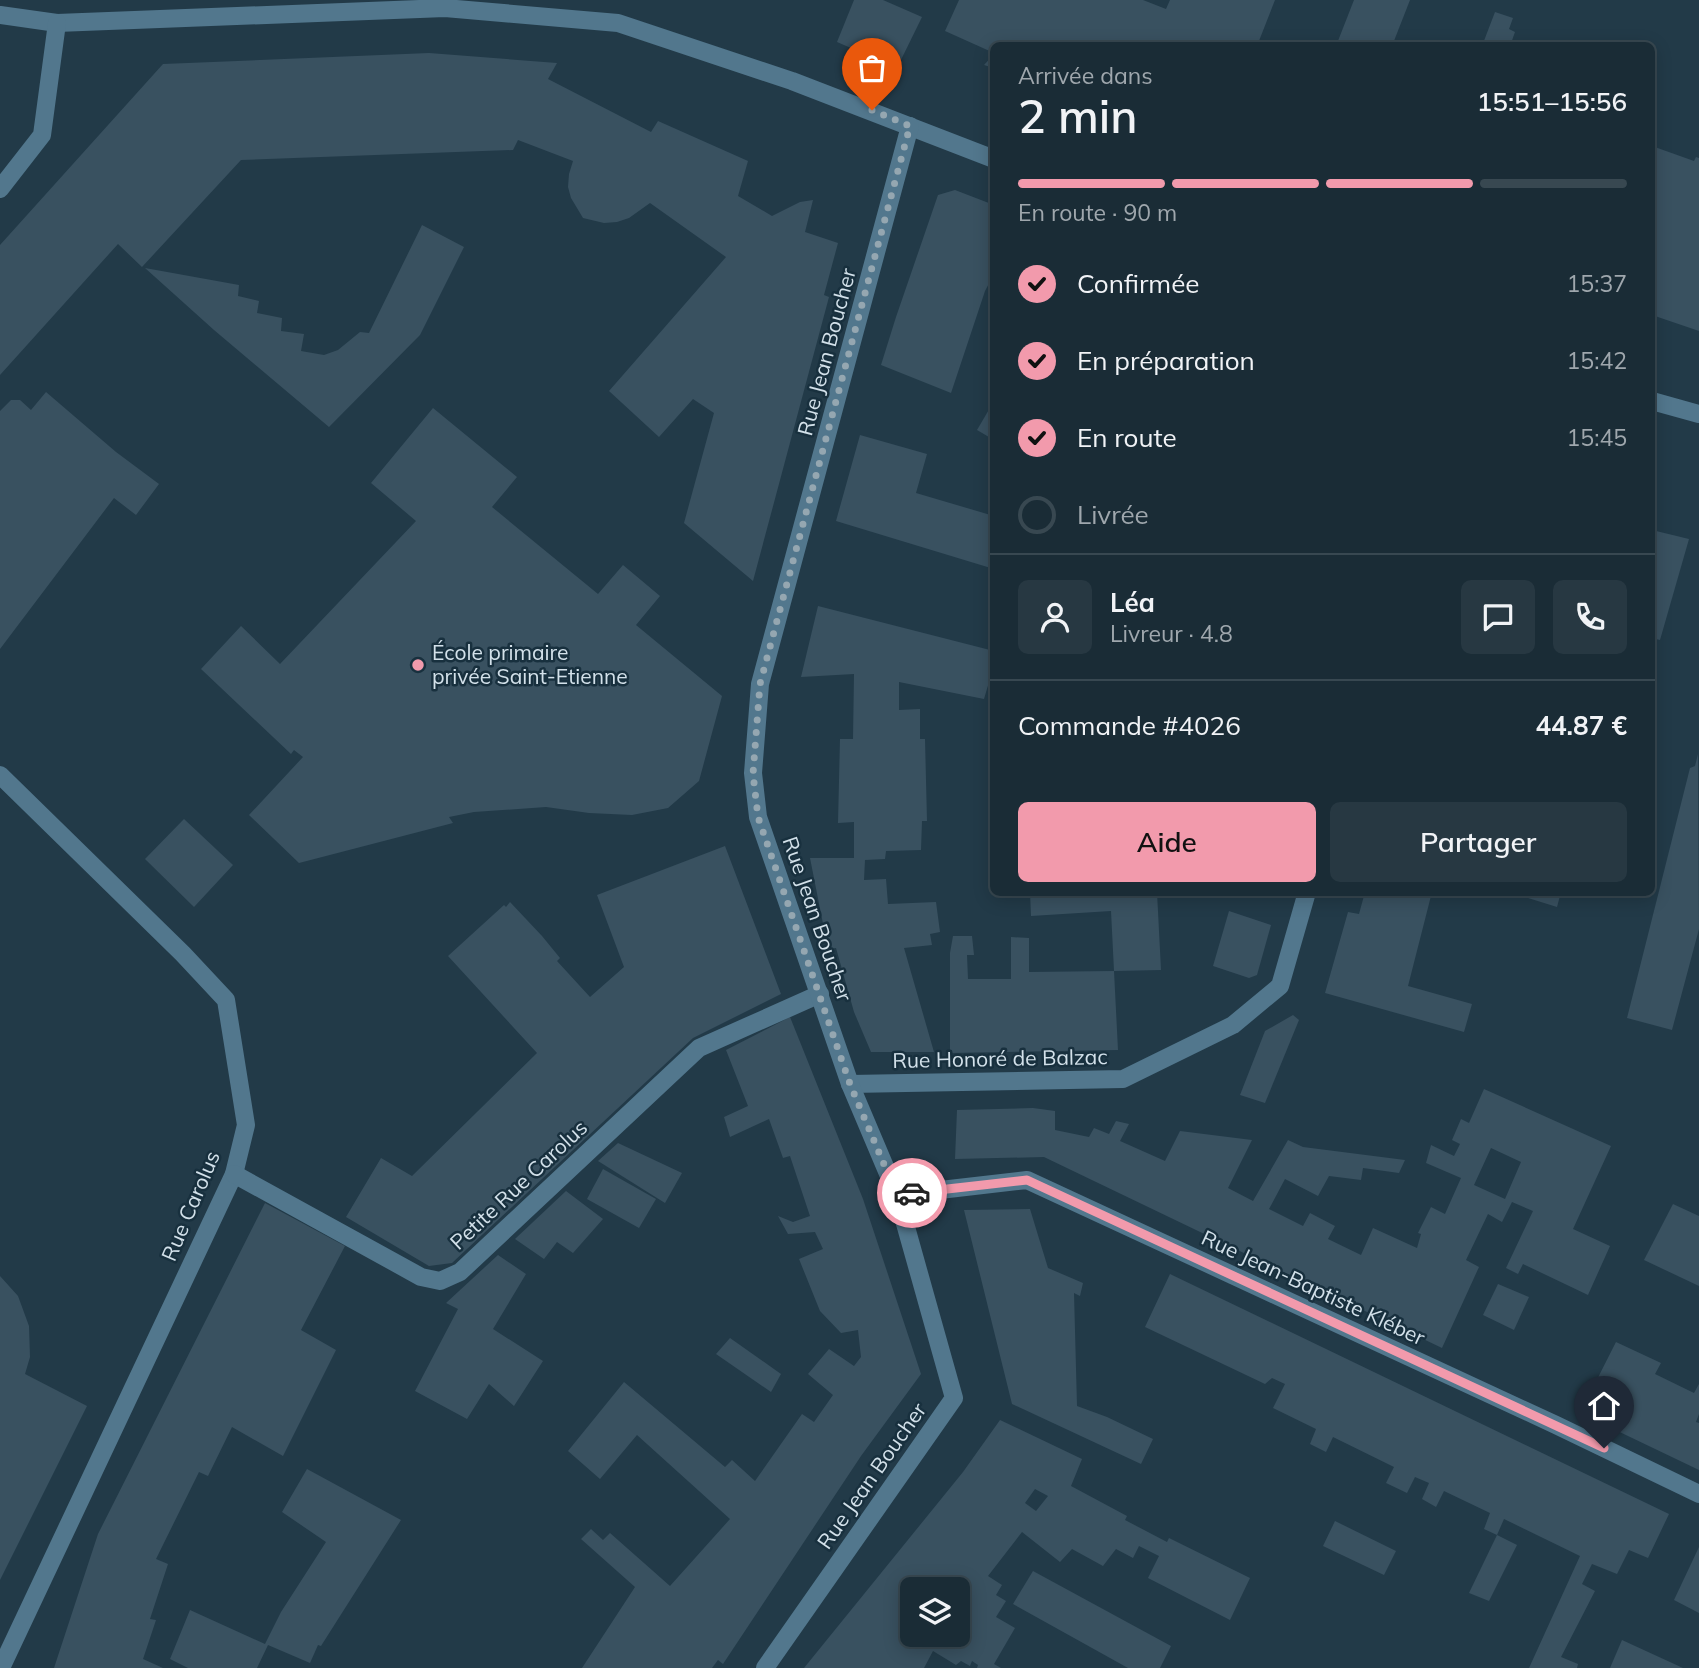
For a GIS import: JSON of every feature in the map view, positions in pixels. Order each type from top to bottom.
[{"type":"street","points":[[0,15],[58,23],[445,8],[618,23],[792,80],[990,157]]},
{"type":"street","points":[[0,189],[43,135],[58,23]]},
{"type":"street","name":"Rue Jean Boucher","points":[[765,1668],[954,1398],[897,1195],[850,1084],[758,817],[753,774],[760,684],[910,126]]},
{"type":"street","points":[[1655,402],[1699,414]]},
{"type":"street","name":"Rue Carolus","points":[[0,775],[183,954],[226,1000],[246,1125],[234,1174],[1,1668]]},
{"type":"street","name":"Rue Honoré de Balzac","points":[[850,1084],[1124,1079],[1233,1025],[1280,986],[1306,896]]},
{"type":"street","name":"Petite Rue Carolus","points":[[234,1174],[421,1277],[440,1281],[460,1272],[699,1048],[820,994]]},
{"type":"street","name":"Rue Jean-Baptiste Kléber","points":[[897,1195],[1027,1180],[1699,1494]]},
{"type":"building","points":[[854,0],[883,0],[922,17],[897,68],[837,42]]},
{"type":"building","points":[[959,0],[1143,0],[1166,9],[1170,0],[1275,0],[1259,42],[990,42],[990,51],[945,31]]},
{"type":"building","points":[[1354,0],[1410,0],[1394,42],[1338,42]]},
{"type":"building","points":[[1495,12],[1513,18],[1509,29],[1515,32],[1511,42],[1484,42]]},
{"type":"building","points":[[429,53],[557,63],[548,79],[651,132],[658,121],[748,161],[738,196],[772,216],[800,202],[813,200],[805,232],[838,243],[824,295],[829,297],[753,581],[684,523],[714,413],[693,399],[659,437],[609,391],[726,257],[650,203],[629,218],[617,222],[604,223],[583,218],[568,187],[573,161],[518,140],[513,150],[241,160],[142,267],[118,244],[0,375],[0,245],[163,64]]},
{"type":"building","points":[[1655,147],[1694,161],[1696,157],[1699,158],[1699,331],[1655,316]]},
{"type":"building","points":[[955,190],[990,203],[990,282],[951,393],[881,365],[938,195]]},
{"type":"building","points":[[422,225],[464,247],[420,335],[329,427],[145,268],[239,285],[238,296],[259,301],[257,313],[282,318],[281,331],[304,334],[301,351],[324,355],[338,350],[360,332],[369,333]]},
{"type":"building","points":[[46,392],[116,452],[159,484],[136,515],[114,498],[0,649],[0,411],[11,400],[20,400],[31,410]]},
{"type":"building","points":[[433,408],[517,477],[492,507],[598,594],[623,565],[660,596],[636,625],[722,696],[699,781],[668,808],[632,815],[546,807],[474,812],[449,817],[453,823],[299,863],[249,815],[303,757],[294,750],[291,754],[201,669],[241,626],[280,664],[416,521],[371,483]]},
{"type":"building","points":[[990,408],[990,438],[977,430]]},
{"type":"building","points":[[860,435],[927,454],[916,493],[990,515],[990,568],[836,521]]},
{"type":"building","points":[[1655,531],[1689,539],[1660,640],[1655,639]]},
{"type":"building","points":[[818,606],[990,650],[990,679],[984,699],[899,682],[899,710],[920,709],[920,739],[925,739],[927,821],[922,821],[921,850],[886,851],[885,859],[865,860],[864,880],[886,879],[888,904],[936,902],[940,932],[930,934],[932,945],[904,948],[934,1052],[871,1052],[854,1012],[836,948],[828,949],[810,858],[854,858],[854,822],[838,823],[840,739],[853,739],[854,674],[801,677]]},
{"type":"building","points":[[1698,754],[1699,929],[1672,1030],[1627,1018],[1690,768],[1695,766]]},
{"type":"building","points":[[184,819],[233,865],[194,907],[145,859]]},
{"type":"building","points":[[725,846],[781,994],[693,1038],[452,1263],[429,1266],[346,1217],[381,1158],[412,1176],[537,1053],[448,956],[510,902],[542,936],[560,958],[557,961],[590,997],[624,967],[597,895]]},
{"type":"building","points":[[1030,896],[1157,896],[1161,970],[1114,971],[1111,911],[1031,916]]},
{"type":"building","points":[[1364,896],[1431,896],[1408,986],[1472,1004],[1464,1032],[1325,993],[1348,912],[1359,914]]},
{"type":"building","points":[[1522,896],[1560,896],[1557,907]]},
{"type":"building","points":[[1229,911],[1271,925],[1257,975],[1249,978],[1213,966]]},
{"type":"building","points":[[953,936],[972,936],[974,955],[967,955],[968,979],[1011,979],[1011,937],[1029,938],[1029,972],[1114,971],[1118,1050],[950,1053],[950,953]]},
{"type":"building","points":[[1293,1015],[1299,1020],[1265,1103],[1240,1095],[1265,1031]]},
{"type":"building","points":[[790,1017],[863,1199],[921,1374],[861,1456],[723,1664],[718,1660],[712,1668],[582,1668],[635,1587],[581,1539],[591,1529],[603,1540],[610,1533],[670,1586],[730,1519],[637,1435],[600,1479],[568,1451],[624,1382],[725,1467],[732,1460],[755,1481],[802,1414],[814,1422],[833,1395],[808,1374],[829,1349],[854,1366],[861,1357],[858,1330],[841,1333],[820,1311],[799,1259],[823,1249],[815,1232],[788,1234],[778,1216],[793,1222],[810,1216],[790,1156],[783,1158],[769,1119],[730,1137],[724,1117],[748,1106],[726,1050]]},
{"type":"building","points":[[1484,1089],[1611,1146],[1573,1229],[1610,1246],[1588,1295],[1523,1264],[1518,1274],[1506,1268],[1533,1211],[1512,1202],[1502,1222],[1488,1214],[1466,1260],[1479,1267],[1442,1348],[1044,1157],[955,1159],[957,1110],[1033,1108],[1055,1111],[1055,1130],[1089,1137],[1094,1128],[1109,1134],[1116,1121],[1129,1124],[1120,1141],[1165,1161],[1180,1131],[1252,1140],[1228,1188],[1253,1201],[1288,1140],[1303,1147],[1405,1160],[1399,1173],[1363,1168],[1361,1180],[1329,1176],[1318,1196],[1285,1179],[1269,1209],[1303,1226],[1310,1213],[1335,1226],[1328,1239],[1361,1255],[1373,1228],[1417,1248],[1421,1234],[1418,1233],[1431,1207],[1445,1214],[1461,1178],[1426,1163],[1431,1145],[1454,1156],[1460,1144],[1452,1140],[1461,1119],[1469,1123]],"holes":[[[1491,1148],[1521,1162],[1505,1199],[1474,1185]]]},
{"type":"building","points":[[618,1143],[682,1173],[665,1203],[598,1161]]},
{"type":"building","points":[[603,1169],[656,1199],[639,1228],[587,1199]]},
{"type":"building","points":[[566,1191],[603,1219],[573,1253],[557,1242],[544,1259],[515,1239]]},
{"type":"building","points":[[265,1203],[345,1246],[301,1330],[336,1350],[283,1456],[232,1427],[208,1476],[199,1472],[156,1559],[168,1564],[150,1619],[156,1620],[143,1659],[163,1668],[54,1668],[98,1534]]},
{"type":"building","points":[[1673,1204],[1699,1216],[1699,1286],[1644,1260]]},
{"type":"building","points":[[1030,1209],[1048,1268],[1083,1283],[1080,1296],[1074,1293],[1077,1406],[1153,1439],[1141,1464],[1012,1404],[964,1210]]},
{"type":"building","points":[[498,1255],[526,1274],[493,1329],[543,1361],[514,1406],[489,1384],[467,1419],[415,1391],[458,1309],[446,1303]]},
{"type":"building","points":[[1170,1274],[1669,1514],[1648,1558],[1629,1550],[1617,1574],[1592,1564],[1582,1584],[1595,1591],[1561,1657],[1578,1664],[1577,1668],[1529,1668],[1580,1556],[1504,1519],[1497,1535],[1484,1529],[1490,1513],[1444,1491],[1436,1507],[1422,1499],[1429,1483],[1415,1477],[1407,1493],[1386,1483],[1394,1467],[1333,1437],[1326,1452],[1310,1444],[1316,1429],[1273,1408],[1285,1384],[1272,1378],[1265,1384],[1145,1327]]},
{"type":"building","points":[[0,1276],[18,1296],[29,1326],[30,1357],[25,1374],[87,1406],[0,1580]]},
{"type":"building","points":[[1498,1284],[1529,1297],[1514,1330],[1483,1315]]},
{"type":"building","points":[[730,1338],[781,1374],[771,1392],[716,1354]]},
{"type":"building","points":[[1616,1342],[1661,1363],[1655,1374],[1694,1393],[1699,1384],[1699,1414],[1696,1422],[1699,1423],[1699,1470],[1580,1413]]},
{"type":"building","points":[[1000,1420],[1082,1459],[1071,1486],[1127,1516],[1125,1520],[1167,1542],[1169,1538],[1250,1578],[1230,1620],[1148,1578],[1159,1556],[1139,1546],[1133,1558],[1116,1549],[1103,1566],[1072,1549],[1060,1562],[1022,1532],[988,1576],[1002,1585],[996,1595],[1006,1601],[996,1617],[1015,1628],[994,1664],[1001,1668],[977,1668],[978,1665],[972,1661],[970,1666],[961,1661],[956,1665],[933,1651],[924,1668],[804,1668],[963,1472]],"holes":[[[1035,1489],[1048,1496],[1036,1511],[1025,1503]]]},
{"type":"building","points":[[307,1469],[401,1520],[321,1646],[318,1645],[310,1663],[268,1645],[257,1668],[188,1668],[170,1659],[190,1610],[265,1644],[281,1612],[326,1542],[282,1512]]},
{"type":"building","points":[[1335,1521],[1396,1551],[1384,1575],[1323,1546]]},
{"type":"building","points":[[1497,1535],[1517,1545],[1489,1601],[1469,1593]]},
{"type":"building","points":[[1699,1547],[1699,1613],[1674,1600]]},
{"type":"building","points":[[1033,1571],[1171,1646],[1160,1668],[1128,1668],[1013,1604]]},
{"type":"building","points":[[1622,1640],[1683,1668],[1610,1668]]},
{"type":"way so far","points":[[872,110],[910,126],[760,684],[753,774],[758,817],[850,1084],[897,1195],[912,1193]]},
{"type":"place","name":"École primaire privée Saint-Etienne","points":[[418,665]]},
{"type":"route","points":[[912,1193],[1027,1180],[1604,1448]]}]
